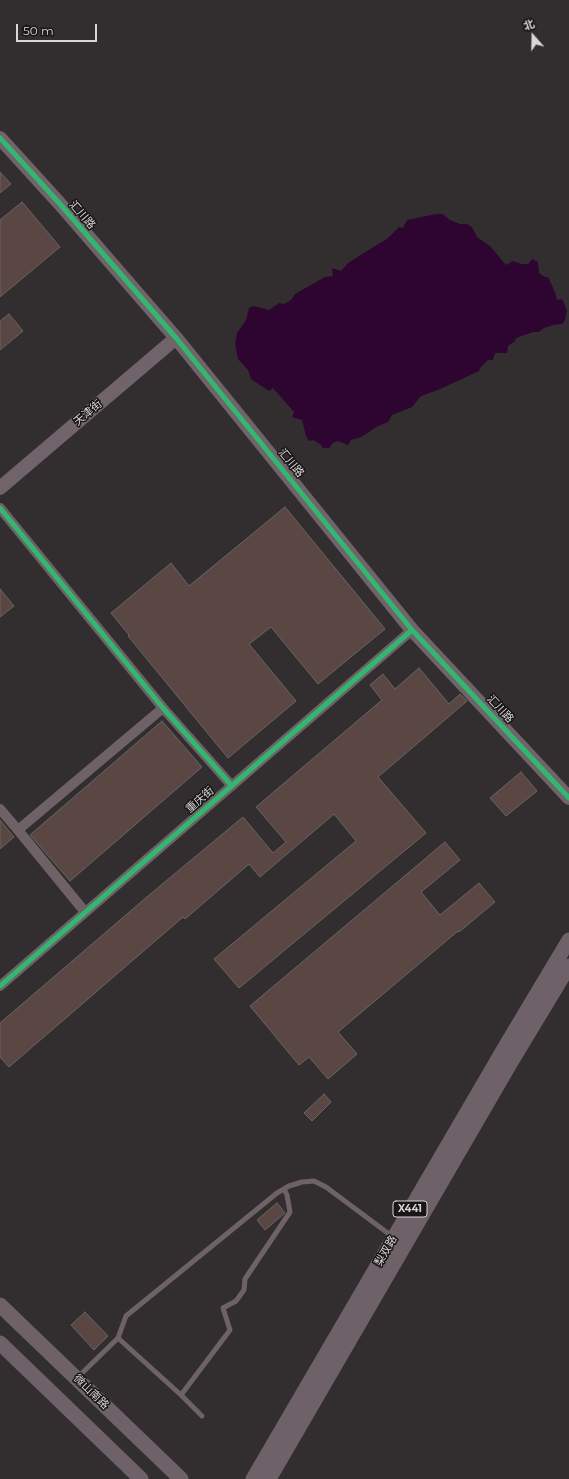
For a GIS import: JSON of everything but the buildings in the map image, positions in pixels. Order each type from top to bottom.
[{"type":"main road","name":"梨双路","points":[[253,1479],[287,1424],[394,1237],[569,940]]},
{"type":"main road","name":"梨双路","points":[[269,1479],[511,1062],[569,966]]},
{"type":"main road","name":"微山南路","points":[[0,1305],[181,1479]]},
{"type":"main road","points":[[0,1343],[141,1479]]},
{"type":"street","name":"汇川路","points":[[0,138],[60,204],[176,338],[412,630],[569,798]]},
{"type":"street","name":"天津街","points":[[0,488],[176,338]]},
{"type":"street","points":[[0,508],[164,708],[232,786]]},
{"type":"street","name":"重庆街","points":[[2,981],[85,912],[412,630]]},
{"type":"street","points":[[18,830],[164,708]]},
{"type":"street","points":[[0,809],[85,912]]},
{"type":"lane","points":[[76,1378],[118,1338],[126,1316],[289,1186],[302,1182],[314,1181],[326,1187],[394,1237]]},
{"type":"lane","points":[[181,1395],[230,1330],[224,1308],[236,1301],[244,1290],[245,1278],[290,1212],[284,1189]]},
{"type":"lane","points":[[118,1338],[202,1416]]},
{"type":"shaded area","points":[[443,214],[450,220],[460,224],[467,224],[472,227],[477,237],[490,246],[506,265],[513,261],[521,264],[528,264],[532,259],[538,262],[539,273],[545,277],[548,277],[557,300],[562,299],[567,310],[565,320],[562,324],[553,325],[544,328],[539,332],[533,332],[516,338],[515,341],[508,346],[507,353],[495,353],[493,360],[488,360],[479,371],[438,390],[421,396],[412,407],[392,415],[388,422],[378,426],[361,437],[351,440],[348,445],[338,441],[333,443],[329,448],[323,448],[320,444],[313,440],[309,441],[306,436],[302,420],[292,417],[294,412],[273,388],[269,391],[251,379],[248,370],[238,359],[235,344],[237,333],[246,320],[249,308],[254,306],[269,310],[279,303],[284,304],[291,300],[295,294],[325,277],[333,276],[332,268],[341,271],[348,263],[388,238],[399,227],[403,228],[407,220]]},
{"type":"cycle path","points":[[0,138],[60,204],[176,338],[412,630],[569,798]]},
{"type":"cycle path","points":[[0,508],[163,708],[232,786]]},
{"type":"cycle path","points":[[0,986],[412,630]]}]
